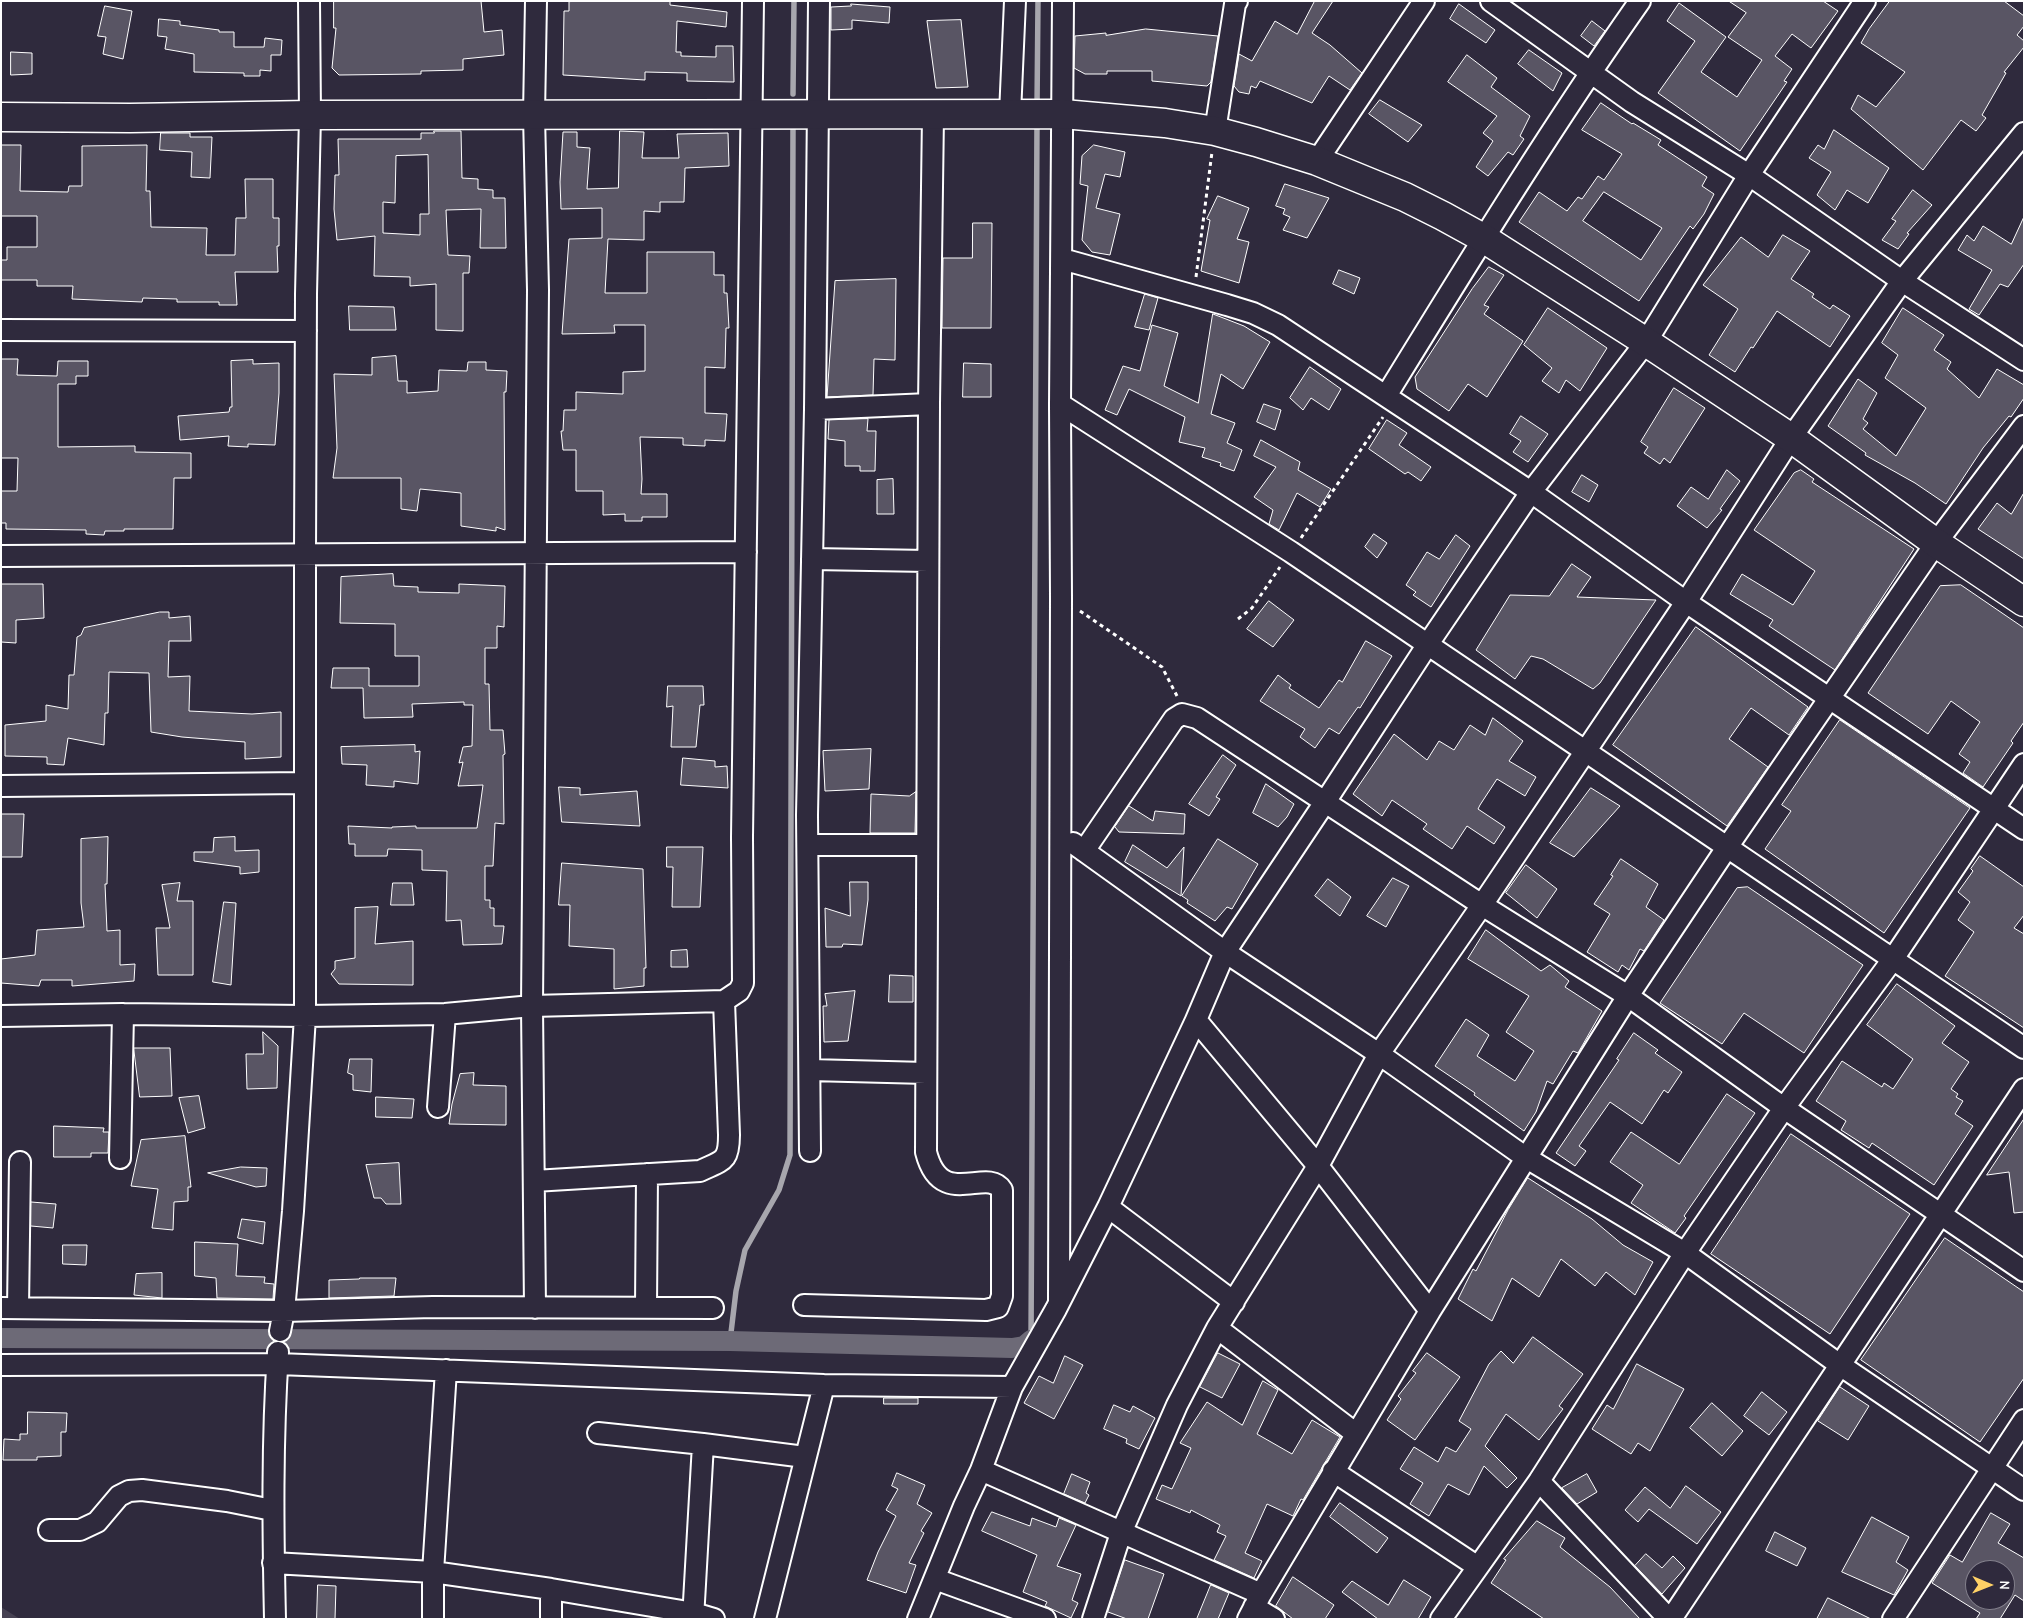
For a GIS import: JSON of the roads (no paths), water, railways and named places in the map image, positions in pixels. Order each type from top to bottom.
[{"type":"street","points":[[282,1321],[305,1016],[305,554],[306,331],[310,115],[309,1]]},
{"type":"street","points":[[535,1308],[532,1006],[538,290],[534,115],[536,1]]},
{"type":"street","points":[[1,1016],[445,1014],[532,1006],[724,1001],[739,990],[743,983],[742,837],[753,1]]},
{"type":"street","points":[[810,1151],[807,805],[815,409],[819,1]]},
{"type":"street","points":[[1014,1],[1018,114]]},
{"type":"street","points":[[1059,1301],[1060,404],[1062,259],[1057,114],[1063,1]]},
{"type":"street","points":[[1317,161],[1424,1]]},
{"type":"street","points":[[1491,1],[1632,102],[1749,175],[1902,281],[2024,360]]},
{"type":"street","points":[[1390,399],[1483,238],[1591,72],[1640,1]]},
{"type":"street","points":[[918,1619],[981,1470],[1012,1387],[1108,1207],[1196,1020],[1225,952],[1428,644],[1531,492],[1646,342],[1749,175],[1865,1]]},
{"type":"street","points":[[1215,131],[1235,2]]},
{"type":"street","points":[[1,117],[1057,114],[1165,123],[1215,131],[1317,161],[1405,197],[1483,238],[1646,342],[1791,438],[1936,542],[2024,602]]},
{"type":"street","points":[[804,1305],[986,1310],[998,1307],[1002,1296],[1002,1190],[999,1186],[991,1183],[948,1184],[937,1175],[929,1163],[926,1152],[929,404],[933,115]]},
{"type":"street","points":[[1093,1619],[1121,1533],[1177,1405],[1217,1328],[1318,1166],[1379,1054],[1686,602],[1791,438],[1902,281],[2024,133]]},
{"type":"street","points":[[1062,259],[1253,313],[1278,325],[1531,492],[1686,602],[2024,829]]},
{"type":"street","points":[[1,330],[306,331]]},
{"type":"street","points":[[815,409],[929,404]]},
{"type":"street","points":[[1060,404],[1291,552],[2024,1048]]},
{"type":"street","points":[[1254,1606],[1355,1433],[1628,996],[1936,542],[2024,426]]},
{"type":"street","points":[[1,556],[746,552]]},
{"type":"street","points":[[812,559],[928,561]]},
{"type":"street","points":[[1084,851],[1174,719],[1182,714],[1197,718],[1482,905],[1628,996],[1784,1108],[2024,1271]]},
{"type":"street","points":[[1441,1619],[1539,1481],[1685,1253],[1784,1108],[1893,959],[2024,764]]},
{"type":"street","points":[[1,786],[305,782]]},
{"type":"street","points":[[1061,832],[1084,851],[1225,952],[1379,1054],[1526,1157],[1685,1253],[1840,1365],[2024,1490]]},
{"type":"street","points":[[808,845],[927,846]]},
{"type":"street","points":[[534,1181],[700,1171],[723,1161],[729,1152],[724,1001]]},
{"type":"street","points":[[120,1158],[123,1014]]},
{"type":"street","points":[[438,1107],[445,1014]]},
{"type":"street","points":[[1196,1020],[1318,1166],[1430,1311]]},
{"type":"street","points":[[810,1070],[926,1073]]},
{"type":"street","points":[[1539,1481],[1670,1619],[2024,1089]]},
{"type":"street","points":[[20,1162],[10,1308],[282,1321],[433,1307],[713,1308]]},
{"type":"street","points":[[646,1307],[647,1174]]},
{"type":"street","points":[[1108,1207],[1234,1302]]},
{"type":"street","points":[[1217,1328],[1355,1433]]},
{"type":"street","points":[[1,1365],[278,1358],[446,1370],[824,1385],[1012,1387]]},
{"type":"street","points":[[275,1619],[272,1510],[278,1358]]},
{"type":"street","points":[[433,1619],[433,1572],[446,1370]]},
{"type":"street","points":[[765,1619],[824,1385]]},
{"type":"street","points":[[1892,1619],[2024,1420]]},
{"type":"street","points":[[598,1433],[805,1457]]},
{"type":"street","points":[[694,1616],[703,1444]]},
{"type":"street","points":[[981,1470],[1121,1533],[1254,1606],[1274,1619]]},
{"type":"street","points":[[1333,1471],[1478,1567]]},
{"type":"street","points":[[49,1530],[80,1530],[97,1522],[119,1496],[129,1491],[142,1490],[227,1501],[272,1510]]},
{"type":"street","points":[[273,1562],[433,1572],[551,1589],[714,1619]]},
{"type":"street","points":[[935,1579],[1045,1619]]},
{"type":"street","points":[[551,1589],[551,1619]]},
{"type":"waterway","points":[[793,94],[794,1]]},
{"type":"waterway","points":[[1037,107],[1038,1]]},
{"type":"waterway","points":[[1031,1339],[1037,121]]},
{"type":"waterway","points":[[730,1341],[736,1291],[745,1250],[779,1190],[790,1155],[793,127]]},
{"type":"waterway","points":[[1,1338],[730,1341],[1012,1348],[1024,1346],[1031,1340]]}]
